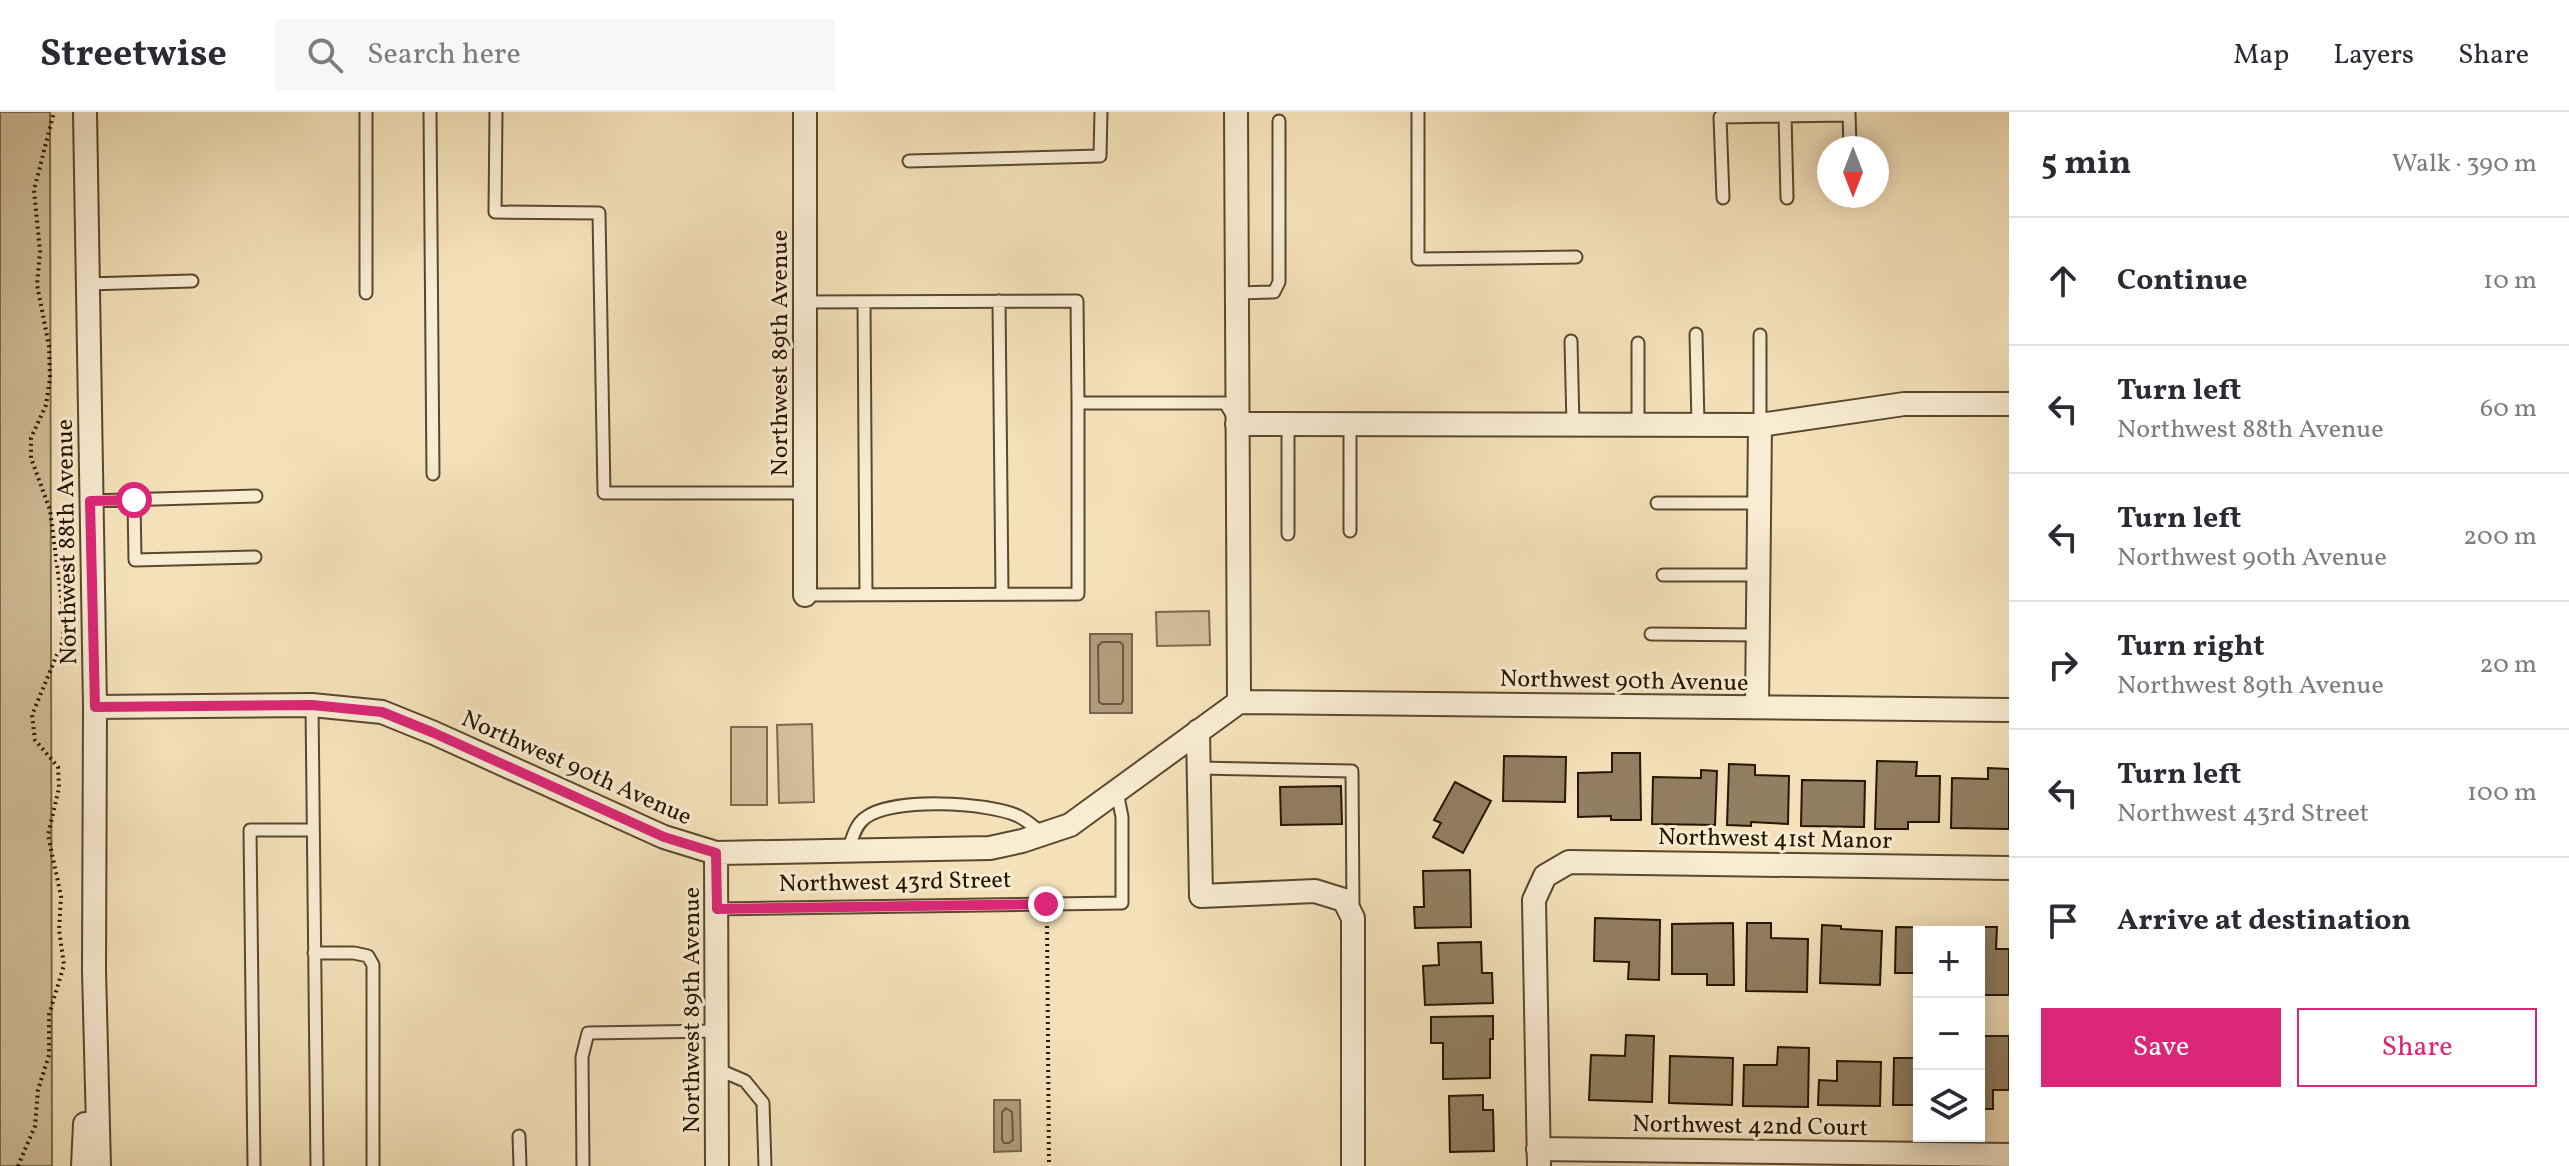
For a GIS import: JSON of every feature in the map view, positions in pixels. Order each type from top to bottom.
[{"type":"street","name":"Northwest 88th Avenue","points":[[85,112],[95,707],[94,971],[99,1166]]},
{"type":"street","name":"Northwest 89th Avenue","points":[[805,112],[805,595]]},
{"type":"street","points":[[1236,112],[1239,702]]},
{"type":"street","points":[[1237,424],[1760,425],[1904,404],[2009,404]]},
{"type":"street","points":[[1757,707],[1760,425]]},
{"type":"street","name":"Northwest 90th Avenue","points":[[95,707],[312,705],[382,712],[664,837],[716,853],[990,848],[1044,834],[1070,825],[1239,702],[2009,710]]},
{"type":"street","points":[[1198,731],[1201,896],[1315,891],[1344,900],[1353,918],[1353,1166]]},
{"type":"street","name":"Northwest 89th Avenue","points":[[716,853],[717,1166]]},
{"type":"street","name":"Northwest 41st Manor","points":[[1538,1157],[1534,900],[1545,876],[1569,862],[2009,868]]},
{"type":"street","name":"Northwest 88th Avenue","points":[[83,1166],[94,971]]},
{"type":"street","name":"Northwest 42nd Court","points":[[1538,1157],[2009,1155]]},
{"type":"lane","points":[[366,112],[366,293]]},
{"type":"lane","points":[[430,112],[433,474]]},
{"type":"lane","points":[[496,112],[495,212],[599,213],[604,493],[805,493]]},
{"type":"lane","points":[[909,161],[1100,156],[1101,112]]},
{"type":"lane","points":[[1418,112],[1418,259],[1576,257]]},
{"type":"lane","points":[[1723,198],[1720,117],[1849,114],[1850,136]]},
{"type":"lane","points":[[1785,116],[1787,198]]},
{"type":"lane","points":[[1237,293],[1274,292],[1279,282],[1279,121]]},
{"type":"lane","points":[[87,284],[192,281]]},
{"type":"lane","points":[[999,301],[1002,594]]},
{"type":"lane","points":[[805,302],[1077,301],[1078,403],[1078,594],[805,595]]},
{"type":"lane","points":[[864,302],[866,595]]},
{"type":"lane","points":[[1696,334],[1698,425]]},
{"type":"lane","points":[[1760,335],[1760,425]]},
{"type":"lane","points":[[1571,341],[1573,425]]},
{"type":"lane","points":[[1638,343],[1638,425]]},
{"type":"lane","points":[[1078,403],[1225,403],[1237,424]]},
{"type":"lane","points":[[1288,424],[1288,534]]},
{"type":"lane","points":[[1350,424],[1350,531]]},
{"type":"lane","points":[[90,501],[256,496]]},
{"type":"lane","points":[[134,500],[135,560],[255,557]]},
{"type":"lane","points":[[1657,503],[1759,503]]},
{"type":"lane","points":[[1663,575],[1758,575]]},
{"type":"lane","points":[[1651,634],[1758,635]]},
{"type":"lane","points":[[312,705],[317,1166]]},
{"type":"lane","points":[[1199,768],[1352,771],[1353,918]]},
{"type":"lane","name":"Northwest 43rd Street","points":[[717,909],[1122,903],[1122,817],[1117,792]]},
{"type":"lane","points":[[848,850],[857,828],[866,817],[891,808],[935,804],[993,808],[1019,816],[1044,834]]},
{"type":"lane","points":[[254,1166],[250,830],[313,830]]},
{"type":"lane","points":[[314,953],[354,953],[368,956],[373,965],[373,1166]]},
{"type":"lane","points":[[583,1166],[582,1057],[588,1033],[717,1031]]},
{"type":"lane","points":[[717,1069],[745,1081],[763,1103],[765,1166]]},
{"type":"lane","points":[[519,1136],[520,1166]]},
{"type":"path","points":[[18,1166],[35,1126],[38,1090],[49,1055],[49,1015],[64,965],[59,930],[61,896],[48,835],[59,788],[58,767],[35,740],[32,715],[63,640],[64,620],[50,510],[31,458],[31,438],[46,405],[50,378],[49,346],[37,285],[40,252],[34,190],[54,112]]},
{"type":"path","points":[[1046,904],[1049,1166]]},
{"type":"shaded area","points":[[0,112],[50,112],[52,1166],[0,1166]]},
{"type":"shaded area","points":[[1209,611],[1210,645],[1157,646],[1156,612]]},
{"type":"shaded area","points":[[812,724],[814,802],[779,803],[777,725]]},
{"type":"shaded area","points":[[731,727],[767,727],[767,805],[731,805]]},
{"type":"water","points":[[1090,634],[1132,634],[1132,713],[1090,713]]},
{"type":"water","points":[[994,1100],[1020,1100],[1021,1151],[994,1152]]},
{"type":"building","points":[[1612,753],[1640,753],[1641,820],[1611,820],[1611,816],[1578,817],[1578,773],[1612,772]]},
{"type":"building","points":[[1504,756],[1566,757],[1565,802],[1503,801]]},
{"type":"building","points":[[1877,761],[1917,762],[1916,776],[1940,776],[1939,822],[1908,822],[1908,829],[1875,829]]},
{"type":"building","points":[[1729,764],[1755,765],[1755,775],[1789,776],[1788,824],[1751,822],[1751,826],[1727,825]]},
{"type":"building","points":[[1988,768],[2009,769],[2009,829],[1951,828],[1952,778],[1988,779]]},
{"type":"building","points":[[1701,770],[1717,771],[1715,825],[1652,824],[1653,777],[1701,778]]},
{"type":"building","points":[[1802,780],[1865,781],[1864,827],[1801,826]]},
{"type":"building","points":[[1455,782],[1491,801],[1463,853],[1433,837],[1441,823],[1434,820]]},
{"type":"building","points":[[1341,786],[1342,824],[1281,825],[1280,787]]},
{"type":"building","points":[[1470,870],[1471,927],[1415,928],[1414,907],[1424,907],[1423,871]]},
{"type":"building","points":[[1595,918],[1660,920],[1659,980],[1628,979],[1629,962],[1594,961]]},
{"type":"building","points":[[1733,923],[1734,985],[1707,985],[1707,974],[1672,974],[1672,924]]},
{"type":"building","points":[[1747,923],[1771,923],[1771,938],[1808,939],[1807,992],[1746,991]]},
{"type":"building","points":[[1822,925],[1882,931],[1880,985],[1820,983]]},
{"type":"building","points":[[1896,927],[1913,927],[1913,973],[1895,973]]},
{"type":"building","points":[[1985,927],[1997,927],[1996,949],[2009,949],[2009,995],[1985,995]]},
{"type":"building","points":[[1481,942],[1482,973],[1492,973],[1493,1003],[1425,1005],[1423,966],[1439,965],[1438,943]]},
{"type":"building","points":[[1493,1016],[1490,1078],[1443,1079],[1443,1043],[1431,1043],[1431,1017]]},
{"type":"building","points":[[1626,1035],[1654,1036],[1652,1102],[1589,1100],[1591,1055],[1625,1056]]},
{"type":"building","points":[[1985,1036],[2009,1036],[2009,1090],[1993,1090],[1993,1109],[1985,1109]]},
{"type":"building","points":[[1778,1047],[1809,1048],[1808,1107],[1743,1106],[1744,1065],[1777,1065]]},
{"type":"building","points":[[1670,1056],[1733,1058],[1732,1105],[1669,1103]]},
{"type":"building","points":[[1894,1058],[1913,1058],[1913,1105],[1893,1105]]},
{"type":"building","points":[[1837,1061],[1881,1062],[1880,1106],[1818,1105],[1819,1080],[1837,1081]]},
{"type":"building","points":[[1483,1095],[1483,1110],[1493,1110],[1494,1151],[1450,1152],[1449,1096]]},
{"type":"route","points":[[134,500],[90,501],[95,707],[312,705],[382,712],[664,837],[716,853],[717,909],[1046,904]]}]
